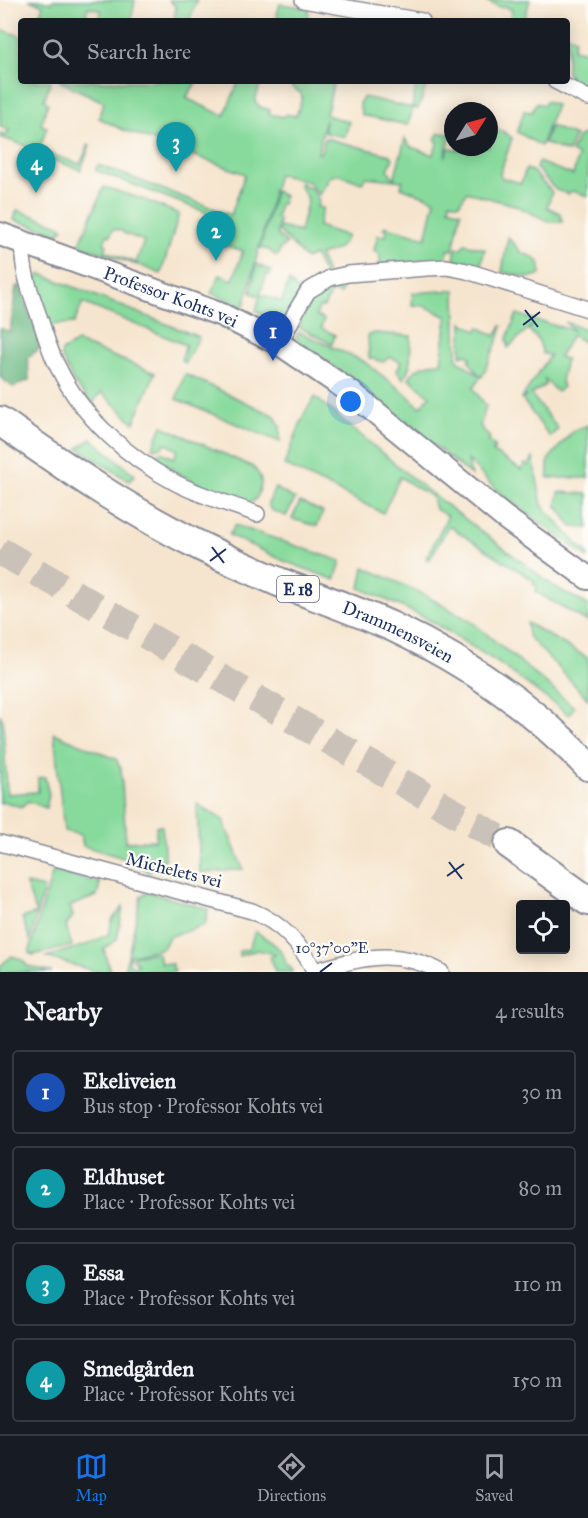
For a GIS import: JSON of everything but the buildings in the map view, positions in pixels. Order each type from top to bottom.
[{"type":"highway","name":"Drammensveien","points":[[0,421],[94,485],[202,547],[278,582],[393,628],[452,658],[535,716],[588,766]]},
{"type":"highway","points":[[509,844],[588,901]]},
{"type":"main road","name":"Professor Kohts vei","points":[[0,234],[222,315],[280,344],[352,393],[504,517],[588,578]]},
{"type":"street","points":[[303,0],[405,18]]},
{"type":"street","points":[[561,84],[588,98]]},
{"type":"street","points":[[23,243],[23,271],[47,340],[59,370],[82,406],[112,438],[141,462],[176,483],[257,514]]},
{"type":"street","points":[[280,344],[308,291],[330,278],[348,274],[447,267],[467,271],[588,309]]},
{"type":"street","name":"Michelets vei","points":[[0,843],[252,911],[274,922],[285,931],[315,971]]},
{"type":"street","points":[[315,971],[349,961],[380,956],[411,960],[441,972]]},
{"type":"green space","points":[[29,0],[43,0],[52,3],[53,0],[135,0],[132,18],[100,18],[101,10],[88,7],[85,18],[44,18],[45,15],[40,13],[43,5]]},
{"type":"green space","points":[[169,0],[197,0],[190,18],[174,18],[176,7]]},
{"type":"green space","points":[[484,0],[530,0],[525,18],[510,18],[512,10],[503,5],[502,8]]},
{"type":"green space","points":[[280,4],[309,8],[308,18],[278,18]]},
{"type":"green space","points":[[0,29],[18,35],[18,84],[50,84],[44,100],[48,103],[41,125],[47,127],[39,150],[80,164],[90,145],[81,170],[35,154],[37,150],[0,137],[0,134],[7,135],[9,130],[0,127]]},
{"type":"green space","points":[[570,36],[575,39],[573,49],[588,52],[588,89],[570,79]]},
{"type":"green space","points":[[65,84],[195,84],[186,98],[224,116],[238,84],[260,84],[255,101],[260,107],[270,110],[269,114],[284,117],[285,114],[296,116],[302,99],[301,93],[291,87],[292,84],[333,84],[326,115],[349,122],[345,137],[325,133],[325,120],[318,153],[321,153],[325,138],[390,155],[393,158],[388,170],[394,179],[405,139],[411,147],[433,155],[438,142],[435,139],[439,133],[444,133],[445,157],[498,156],[498,130],[512,138],[500,174],[502,178],[521,183],[526,169],[532,171],[552,192],[547,207],[561,214],[562,222],[550,222],[514,205],[467,192],[459,204],[450,202],[449,208],[461,212],[453,250],[448,250],[446,262],[380,265],[380,255],[374,250],[378,235],[386,236],[387,230],[383,229],[385,226],[426,238],[435,200],[401,187],[403,181],[366,177],[362,183],[338,174],[330,177],[319,195],[309,182],[278,174],[244,307],[211,293],[220,275],[233,280],[243,251],[200,238],[200,222],[224,231],[229,221],[95,170],[98,165],[231,215],[245,174],[121,129],[99,118],[104,102]]},
{"type":"green space","points":[[416,84],[427,84],[418,109],[413,108],[408,125],[362,115],[359,103],[364,97],[412,108]]},
{"type":"green space","points":[[546,101],[556,105],[541,146],[517,132],[524,111],[532,112],[536,103],[544,105]]},
{"type":"green space","points":[[550,126],[575,136],[568,152],[544,143]]},
{"type":"green space","points":[[588,133],[588,196],[572,191],[568,194],[556,190],[536,168],[538,162],[573,175],[578,156],[571,152],[578,137]]},
{"type":"green space","points":[[300,183],[312,189],[319,200],[317,207],[323,208],[318,226],[347,236],[336,250],[319,255],[327,273],[324,274],[314,255],[306,259],[279,231],[280,227],[300,232],[308,199]]},
{"type":"green space","points":[[104,187],[179,214],[161,274],[79,245]],"holes":[[[113,229],[123,231],[123,233],[144,241],[136,263],[105,251],[107,245],[104,243],[107,235],[110,236]]]},
{"type":"green space","points":[[275,191],[284,196],[276,218],[279,219],[277,234],[287,244],[276,256],[269,250],[260,248]]},
{"type":"green space","points":[[17,210],[63,228],[59,234],[14,220]]},
{"type":"green space","points":[[508,237],[523,254],[539,262],[541,274],[528,278],[502,272]]},
{"type":"green space","points":[[465,244],[485,249],[480,268],[454,260],[456,248],[461,248]]},
{"type":"green space","points":[[256,264],[271,271],[270,275],[267,274],[260,294],[282,302],[289,281],[301,294],[285,322],[256,311],[260,296],[251,293]]},
{"type":"green space","points":[[41,274],[199,337],[185,363],[181,360],[186,345],[83,303],[74,323],[49,325],[35,279]]},
{"type":"green space","points":[[344,282],[341,294],[331,292],[324,307],[319,307],[316,316],[324,319],[321,328],[335,335],[332,344],[299,327],[309,303],[320,291]]},
{"type":"green space","points":[[20,285],[41,347],[28,358],[29,380],[13,387],[0,377],[0,328],[10,332],[16,287]]},
{"type":"green space","points":[[455,290],[457,359],[480,376],[469,361],[471,358],[466,354],[461,356],[462,322],[477,331],[479,327],[495,336],[502,325],[482,377],[473,388],[486,406],[480,426],[490,438],[488,441],[495,446],[493,452],[521,470],[525,464],[528,466],[533,458],[542,505],[588,554],[588,558],[497,491],[468,460],[471,475],[353,380],[296,340],[299,332],[363,361],[420,407],[430,396],[409,378],[423,366],[441,363],[447,317],[425,306],[412,305],[413,293]]},
{"type":"green space","points":[[517,314],[573,330],[565,322],[588,330],[588,345],[572,335],[559,357],[566,359],[561,381],[563,387],[557,392],[544,378],[546,385],[531,394],[558,429],[550,437],[522,399],[527,396],[522,398],[550,355],[543,354],[539,341],[529,330],[533,324],[508,348],[507,338]]},
{"type":"green space","points":[[376,333],[411,336],[410,365],[404,379],[397,371],[401,362],[390,357],[383,362],[369,358],[368,335]]},
{"type":"green space","points":[[77,342],[155,373],[134,423],[101,392],[92,404],[73,381],[61,356],[62,351]]},
{"type":"green space","points":[[185,374],[275,416],[280,426],[280,442],[176,399]]},
{"type":"green space","points":[[315,397],[423,487],[555,587],[588,605],[588,622],[536,592],[537,586],[533,584],[535,581],[449,526],[429,560],[426,558],[448,516],[435,509],[432,497],[400,477],[383,513],[284,465],[305,412]]},
{"type":"green space","points":[[588,425],[588,478],[548,478],[548,460],[573,431]]},
{"type":"green space","points":[[162,426],[253,467],[261,479],[256,499],[250,503],[230,498],[169,468],[153,455],[162,452],[174,458],[178,450],[165,443],[163,447],[152,449]]},
{"type":"green space","points":[[92,439],[135,475],[129,481],[78,448]]},
{"type":"green space","points":[[275,488],[295,499],[286,516],[271,510],[268,504]]},
{"type":"green space","points":[[559,492],[588,494],[588,528],[572,527],[557,506]]},
{"type":"green space","points":[[300,502],[323,512],[317,526],[292,519]]},
{"type":"green space","points":[[235,525],[341,561],[335,580],[284,561],[229,535]]},
{"type":"green space","points":[[364,567],[421,593],[472,622],[574,707],[569,715],[500,664],[426,618],[360,588]]},
{"type":"green space","points":[[527,623],[588,658],[588,699],[528,636]]},
{"type":"green space","points":[[0,714],[3,721],[7,794],[38,792],[38,778],[45,777],[49,795],[46,808],[28,801],[21,807],[5,802],[0,803]]},
{"type":"green space","points":[[54,733],[116,759],[121,769],[126,842],[156,840],[156,826],[162,826],[165,860],[153,861],[150,873],[130,860],[83,846],[81,835],[64,831]]},
{"type":"green space","points":[[197,804],[223,820],[243,869],[200,873]]},
{"type":"green space","points":[[53,871],[100,883],[97,896],[70,906],[73,916],[66,926],[72,946],[33,955],[29,953]]},
{"type":"green space","points":[[26,884],[44,888],[30,940],[22,918],[36,913]]},
{"type":"green space","points":[[148,892],[208,909],[205,925],[169,937],[163,948],[128,956],[141,896]]},
{"type":"green space","points":[[123,907],[117,939],[104,949],[110,972],[97,972],[46,957],[86,945],[109,934],[112,920]]},
{"type":"green space","points":[[255,931],[279,948],[292,972],[275,972],[270,957],[275,954],[257,950],[239,956],[239,951],[249,949]]},
{"type":"green space","points":[[157,952],[161,963],[172,964],[175,972],[124,972],[127,958],[130,957],[129,963],[134,968],[138,964],[133,956]]},
{"type":"green space","points":[[12,956],[23,960],[27,966],[52,972],[0,972],[0,966]]},
{"type":"tunnel","points":[[0,551],[509,844]]},
{"type":"place","name":"Essa","points":[[176,172]]},
{"type":"place","name":"Smedgården","points":[[36,193]]},
{"type":"place","name":"Eldhuset","points":[[216,261]]},
{"type":"place","name":"Ekeliveien","points":[[273,361]]}]
